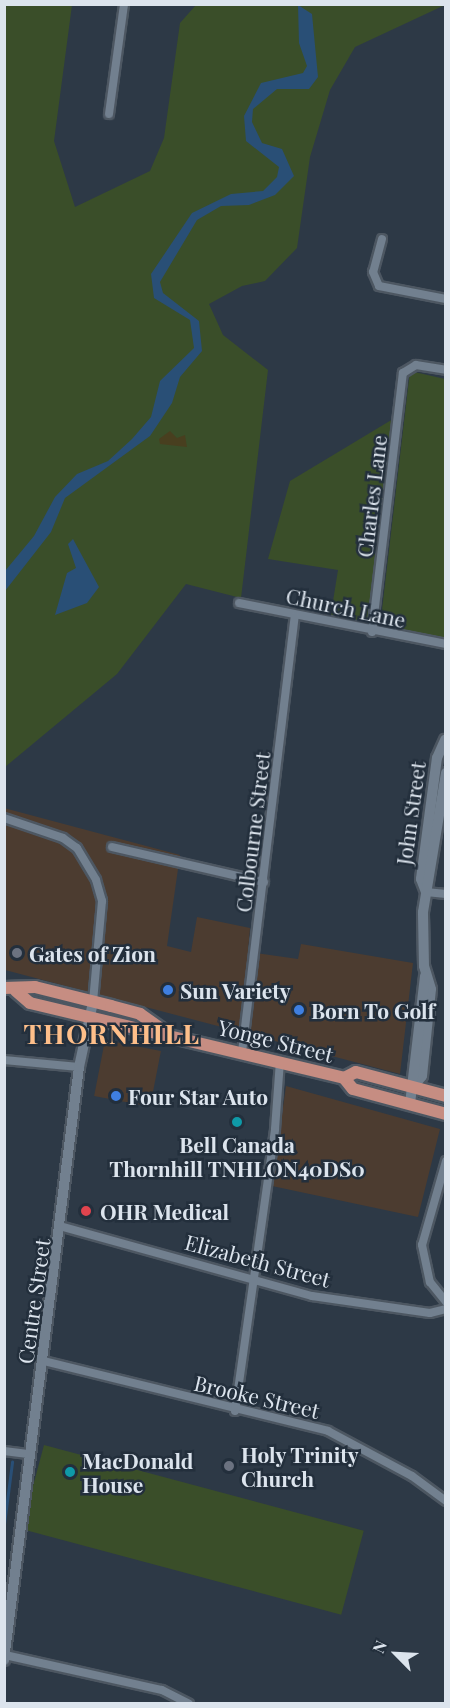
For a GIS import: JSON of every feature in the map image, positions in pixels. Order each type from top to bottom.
[{"type":"main road","name":"John Street","points":[[426,892],[421,879],[437,758],[446,735]]},
{"type":"main road","name":"John Street","points":[[445,740],[446,745]]},
{"type":"main road","name":"John Street","points":[[410,1104],[413,1087],[422,1076],[431,988],[426,976],[426,892],[446,773]]},
{"type":"main road","name":"Yonge Street","points":[[10,989],[34,987],[140,1014],[164,1031]]},
{"type":"main road","name":"Yonge Street","points":[[10,989],[30,1003],[89,1019],[164,1031],[344,1078],[353,1089],[446,1114]]},
{"type":"main road","name":"Centre Street","points":[[5,1658],[30,1454],[63,1227],[79,1067],[93,1002]]},
{"type":"main road","name":"Yonge Street","points":[[344,1078],[356,1072],[446,1096]]},
{"type":"street","points":[[109,114],[124,4]]},
{"type":"street","points":[[382,239],[373,272],[379,286],[446,299]]},
{"type":"street","name":"Charles Lane","points":[[372,632],[408,366],[446,370]]},
{"type":"street","name":"Church Lane","points":[[239,603],[372,632],[446,644]]},
{"type":"street","name":"Colbourne Street","points":[[242,1052],[295,616]]},
{"type":"street","points":[[4,818],[63,838],[77,848],[96,880],[102,900],[93,1002]]},
{"type":"street","points":[[112,847],[264,882]]},
{"type":"street","points":[[426,892],[446,894]]},
{"type":"street","points":[[4,1060],[79,1067]]},
{"type":"street","points":[[235,1411],[255,1278],[280,1061]]},
{"type":"street","points":[[446,1161],[422,1245],[430,1282],[446,1302]]},
{"type":"street","name":"Elizabeth Street","points":[[63,1227],[363,1304],[430,1313],[446,1309]]},
{"type":"street","name":"Brooke Street","points":[[44,1361],[235,1411],[328,1431],[412,1476],[446,1502]]},
{"type":"street","points":[[4,1451],[30,1454]]},
{"type":"street","points":[[5,1658],[162,1690],[189,1704]]},
{"type":"shaded area","points":[[4,808],[180,855],[167,946],[191,952],[197,917],[250,928],[248,952],[298,959],[301,944],[413,963],[400,1074],[5,970]]},
{"type":"shaded area","points":[[105,1040],[161,1051],[150,1107],[94,1096]]},
{"type":"shaded area","points":[[286,1086],[440,1129],[418,1217],[272,1186]]},
{"type":"green space","points":[[5,5],[72,5],[54,141],[75,207],[150,171],[164,138],[180,23],[196,5],[445,5],[355,47],[330,90],[310,157],[297,248],[265,281],[242,286],[209,304],[223,335],[268,370],[241,598],[186,584],[117,674],[5,767]]},
{"type":"green space","points":[[410,371],[445,379],[445,638],[380,627]]},
{"type":"green space","points":[[393,419],[371,626],[330,620],[338,570],[268,559],[290,481]]},
{"type":"green space","points":[[44,1445],[364,1531],[341,1615],[21,1529]]},
{"type":"sand","points":[[170,431],[177,438],[185,435],[187,447],[160,444],[159,439]]},
{"type":"water","points":[[298,5],[312,14],[318,77],[309,89],[277,89],[253,109],[252,122],[262,143],[282,149],[294,176],[275,195],[249,205],[221,206],[197,220],[160,282],[163,293],[199,321],[202,351],[180,377],[172,403],[150,436],[65,498],[51,532],[5,591],[5,571],[34,536],[55,497],[77,474],[108,461],[132,439],[151,417],[160,381],[194,348],[190,320],[154,298],[151,274],[192,213],[231,194],[263,191],[277,177],[279,167],[246,141],[244,116],[261,83],[303,73],[307,66],[299,43]]},
{"type":"water","points":[[73,539],[99,587],[87,603],[55,615],[67,573],[76,568],[68,544]]},
{"type":"waterway","points":[[4,1524],[12,1462]]},
{"type":"place","name":"Gates of Zion","points":[[17,953]]},
{"type":"place","name":"Sun Variety","points":[[168,990]]},
{"type":"place","name":"Born To Golf","points":[[299,1010]]},
{"type":"place","name":"Four Star Auto","points":[[116,1096]]},
{"type":"place","name":"Bell Canada Thornhill TNHLON40DS0","points":[[237,1122]]},
{"type":"place","name":"OHR Medical","points":[[86,1211]]},
{"type":"place","name":"Holy Trinity Church","points":[[229,1466]]},
{"type":"place","name":"MacDonald House","points":[[70,1472]]},
{"type":"district","name":"THORNHILL","points":[[112,1034]]}]
